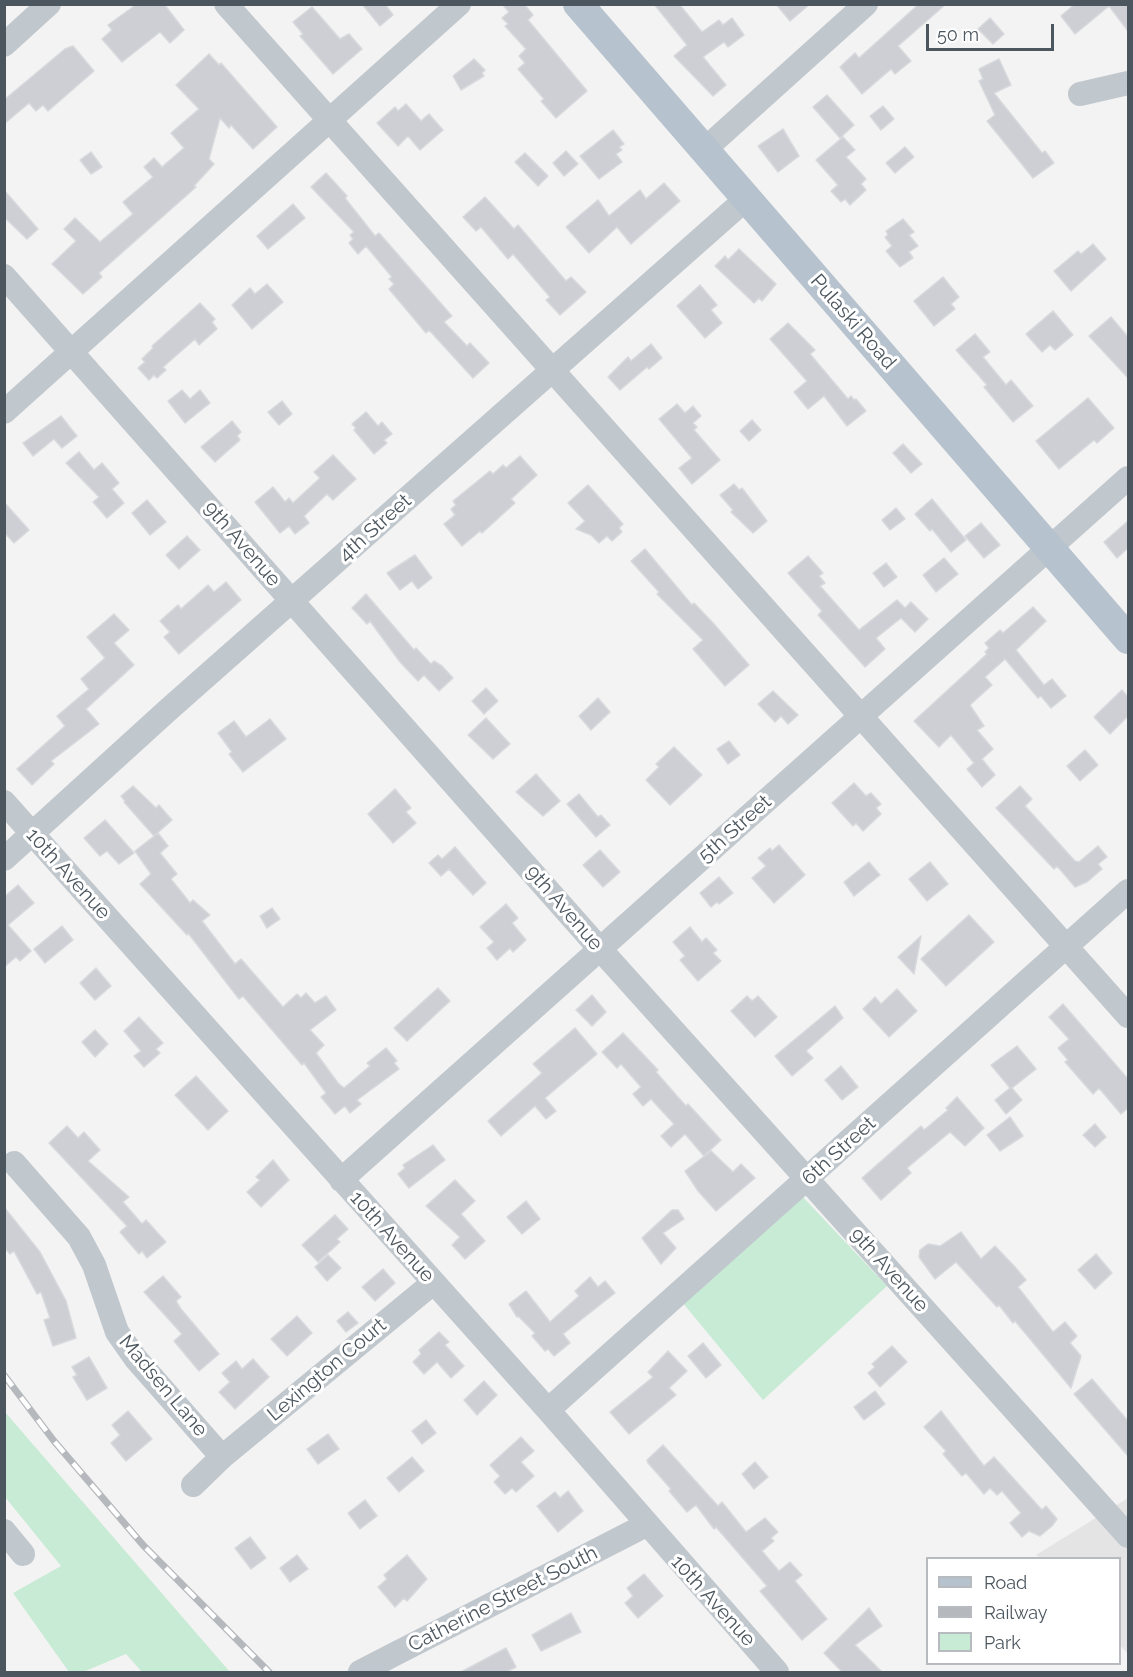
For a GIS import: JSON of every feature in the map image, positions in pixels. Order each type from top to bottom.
[{"type":"main road","name":"Pulaski Road","points":[[578,4],[1128,639]]},
{"type":"street","points":[[4,45],[50,4]]},
{"type":"street","points":[[226,4],[863,715],[1128,1016]]},
{"type":"street","points":[[4,412],[459,4]]},
{"type":"street","points":[[704,150],[866,4]]},
{"type":"street","points":[[1080,94],[1128,83]]},
{"type":"street","name":"4th Street","points":[[4,859],[168,710],[746,199]]},
{"type":"street","name":"9th Avenue","points":[[4,276],[600,949],[1125,1534]]},
{"type":"street","name":"5th Street","points":[[341,1180],[1128,478]]},
{"type":"street","name":"10th Avenue","points":[[4,802],[548,1410],[646,1525],[777,1672]]},
{"type":"street","name":"6th Street","points":[[548,1410],[1128,891]]},
{"type":"street","name":"Madsen Lane","points":[[14,1163],[79,1237],[94,1265],[117,1332],[136,1359],[222,1457]]},
{"type":"street","name":"Lexington Court","points":[[193,1485],[222,1457],[433,1283]]},
{"type":"street","name":"Catherine Street South","points":[[360,1672],[646,1525]]},
{"type":"street","points":[[4,1531],[23,1554]]},
{"type":"shaded area","points":[[1128,1498],[1128,1654],[1121,1646],[1121,1557],[1039,1557],[1036,1555]]},
{"type":"green space","points":[[800,1194],[887,1286],[763,1400],[682,1302]]},
{"type":"green space","points":[[4,1412],[230,1672],[142,1672],[126,1654],[83,1672],[69,1672],[13,1593],[61,1566],[5,1497]]},
{"type":"building","points":[[137,4],[164,4],[184,30],[170,43],[160,32],[122,62],[102,39],[112,30],[108,25]]},
{"type":"building","points":[[362,4],[385,4],[393,15],[380,26]]},
{"type":"building","points":[[502,4],[524,4],[533,15],[528,20],[587,91],[556,118],[541,101],[544,99],[518,69],[525,63],[519,56],[526,49],[505,26],[508,24],[502,18],[509,12]]},
{"type":"building","points":[[654,4],[679,4],[702,32],[719,20],[723,25],[732,18],[744,35],[728,47],[724,42],[703,57],[726,85],[713,96],[674,56],[687,45]]},
{"type":"building","points":[[776,4],[810,4],[790,21]]},
{"type":"building","points":[[919,4],[946,4],[898,46],[911,61],[895,74],[891,69],[862,94],[840,67],[855,53],[859,58]]},
{"type":"building","points":[[1075,4],[1128,4],[1128,31],[1109,6],[1075,34],[1061,16]]},
{"type":"building","points":[[312,7],[340,39],[349,34],[362,49],[333,74],[300,36],[303,34],[293,22]]},
{"type":"building","points":[[990,18],[1004,34],[993,44],[978,29]]},
{"type":"building","points":[[73,46],[94,71],[48,111],[43,105],[36,111],[29,103],[4,124],[4,100],[65,49]]},
{"type":"building","points":[[209,54],[219,65],[221,63],[277,127],[253,149],[231,125],[229,128],[220,118],[209,159],[214,164],[194,186],[196,187],[99,273],[102,277],[83,294],[52,264],[76,241],[64,229],[75,218],[100,242],[133,214],[123,202],[153,177],[144,167],[154,158],[162,167],[184,148],[171,133],[199,109],[176,85]]},
{"type":"building","points":[[474,59],[485,70],[482,73],[484,76],[461,90],[453,76]]},
{"type":"building","points":[[999,59],[1011,85],[994,93],[1042,153],[1045,151],[1054,163],[1033,178],[987,121],[995,115],[979,81],[983,79],[979,69]]},
{"type":"building","points":[[827,95],[854,125],[840,138],[813,107]]},
{"type":"building","points":[[406,104],[421,121],[429,114],[443,130],[420,150],[408,136],[398,146],[377,123],[395,107],[398,111]]},
{"type":"building","points":[[883,106],[894,119],[881,130],[870,116]]},
{"type":"building","points":[[783,129],[799,156],[778,172],[758,146]]},
{"type":"building","points":[[613,130],[624,144],[619,147],[622,150],[616,154],[622,162],[599,179],[580,156]]},
{"type":"building","points":[[843,137],[855,150],[846,157],[866,179],[861,184],[866,190],[850,205],[845,199],[841,202],[831,191],[838,185],[816,160]]},
{"type":"building","points":[[905,147],[914,157],[895,173],[886,163]]},
{"type":"building","points":[[566,151],[578,164],[564,176],[553,163]]},
{"type":"building","points":[[91,152],[102,167],[91,174],[80,160]]},
{"type":"building","points":[[525,153],[548,176],[538,186],[515,162]]},
{"type":"building","points":[[326,173],[347,196],[345,198],[375,236],[379,233],[452,316],[444,322],[467,346],[470,343],[489,363],[473,378],[429,330],[426,333],[389,289],[394,284],[389,279],[392,277],[366,246],[358,254],[349,243],[353,239],[350,235],[354,232],[311,187]]},
{"type":"building","points":[[664,183],[680,201],[631,244],[617,227],[589,253],[566,227],[598,200],[609,216],[640,190],[646,199]]},
{"type":"building","points":[[4,190],[38,229],[27,239],[4,217]]},
{"type":"building","points":[[485,197],[514,229],[518,225],[566,281],[571,277],[586,292],[560,315],[546,300],[550,297],[513,254],[508,259],[481,227],[476,231],[463,217]]},
{"type":"building","points":[[293,204],[305,218],[268,249],[257,236]]},
{"type":"building","points":[[903,219],[914,232],[909,235],[918,246],[909,252],[913,258],[900,267],[886,251],[892,246],[885,237],[888,235],[886,231]]},
{"type":"building","points":[[1093,244],[1106,259],[1071,291],[1054,271],[1078,251],[1081,254]]},
{"type":"building","points":[[739,249],[776,284],[762,301],[759,298],[754,303],[715,266],[725,256],[728,260]]},
{"type":"building","points":[[943,277],[959,297],[951,304],[955,309],[934,326],[914,301]]},
{"type":"building","points":[[267,284],[283,302],[252,329],[232,305],[250,288],[255,294]]},
{"type":"building","points":[[700,285],[717,305],[711,310],[722,323],[705,338],[677,306]]},
{"type":"building","points":[[200,303],[215,319],[212,322],[217,329],[199,345],[195,339],[163,367],[166,370],[157,378],[154,375],[149,380],[138,368],[145,362],[142,359],[153,348],[152,346]]},
{"type":"building","points":[[1053,311],[1073,335],[1055,350],[1050,345],[1042,352],[1026,334]]},
{"type":"building","points":[[1111,317],[1128,337],[1128,378],[1089,336]]},
{"type":"building","points":[[788,323],[815,350],[810,354],[848,399],[851,396],[854,400],[856,399],[866,411],[847,426],[824,396],[808,409],[794,392],[807,381],[770,339]]},
{"type":"building","points":[[975,334],[990,352],[983,357],[1006,385],[1011,380],[1033,406],[1013,422],[984,387],[987,385],[956,350]]},
{"type":"building","points":[[651,344],[662,358],[649,369],[647,367],[620,390],[608,377],[628,357],[631,361]]},
{"type":"building","points":[[182,390],[190,399],[200,390],[210,403],[185,423],[168,401]]},
{"type":"building","points":[[1088,398],[1114,428],[1097,443],[1094,440],[1059,469],[1036,441]]},
{"type":"building","points":[[282,401],[292,414],[279,425],[268,412]]},
{"type":"building","points":[[677,404],[685,413],[693,406],[701,416],[693,423],[697,427],[694,430],[720,460],[692,484],[679,468],[692,458],[659,419]]},
{"type":"building","points":[[366,412],[378,426],[382,422],[392,434],[384,440],[387,443],[374,454],[354,430],[356,428],[352,424]]},
{"type":"building","points":[[61,416],[77,436],[62,448],[54,439],[33,456],[23,443]]},
{"type":"building","points":[[752,420],[761,430],[749,441],[740,431]]},
{"type":"building","points":[[232,421],[241,432],[237,436],[240,440],[215,462],[201,447]]},
{"type":"building","points":[[903,444],[922,464],[911,473],[893,453]]},
{"type":"building","points":[[79,452],[94,470],[102,463],[119,483],[112,489],[124,503],[107,518],[93,502],[99,497],[66,463]]},
{"type":"building","points":[[333,455],[356,479],[333,500],[327,494],[304,516],[309,523],[295,534],[289,526],[280,533],[255,502],[273,487],[285,502],[289,498],[293,503],[320,478],[314,472]]},
{"type":"building","points":[[520,456],[537,475],[511,499],[515,503],[482,533],[480,531],[462,546],[444,524],[455,515],[451,509],[456,505],[453,501],[490,471],[493,474],[503,465],[506,468]]},
{"type":"building","points":[[734,484],[739,490],[742,488],[767,521],[753,533],[731,512],[733,510],[720,495]]},
{"type":"building","points":[[588,485],[623,524],[619,528],[622,532],[612,541],[607,536],[599,543],[591,535],[576,529],[585,521],[568,503]]},
{"type":"building","points":[[932,499],[966,540],[951,552],[932,529],[930,531],[915,514]]},
{"type":"building","points":[[147,500],[166,522],[150,535],[132,513]]},
{"type":"building","points":[[4,502],[29,530],[14,543],[4,532]]},
{"type":"building","points":[[896,508],[905,519],[890,530],[882,520]]},
{"type":"building","points":[[1128,521],[1128,548],[1117,558],[1104,542]]},
{"type":"building","points":[[981,523],[1000,545],[984,558],[965,536]]},
{"type":"building","points":[[187,536],[200,550],[179,569],[166,555]]},
{"type":"building","points":[[645,549],[692,605],[694,603],[714,624],[749,665],[725,686],[693,649],[703,640],[657,594],[659,592],[631,561]]},
{"type":"building","points":[[415,555],[432,578],[418,589],[412,581],[400,590],[387,573]]},
{"type":"building","points":[[808,556],[823,573],[819,576],[825,583],[820,586],[859,630],[897,600],[905,608],[911,602],[928,619],[915,632],[901,618],[876,638],[885,649],[865,667],[818,615],[822,611],[788,573]]},
{"type":"building","points":[[944,558],[958,574],[936,592],[923,575]]},
{"type":"building","points":[[886,563],[897,577],[884,587],[873,573]]},
{"type":"building","points":[[226,582],[241,600],[179,654],[164,637],[170,632],[160,621],[178,605],[181,609],[208,585],[214,592]]},
{"type":"building","points":[[366,594],[414,650],[416,648],[431,664],[434,661],[442,666],[453,678],[439,691],[424,675],[418,681],[400,662],[370,621],[367,624],[352,608]]},
{"type":"building","points":[[1033,607],[1046,621],[1016,650],[1044,685],[1052,679],[1066,696],[1051,708],[1041,696],[1038,698],[1005,659],[985,677],[992,685],[970,705],[984,726],[977,730],[993,749],[982,759],[995,775],[982,787],[967,769],[974,763],[951,735],[939,747],[914,721],[987,654],[985,652],[989,648],[985,643],[1000,630],[1003,633]]},
{"type":"building","points":[[114,614],[129,630],[114,643],[134,665],[86,709],[99,724],[51,761],[54,764],[32,785],[17,769],[65,726],[57,716],[89,689],[81,679],[105,658],[87,637]]},
{"type":"building","points":[[486,688],[498,701],[484,714],[472,701]]},
{"type":"building","points":[[1122,690],[1128,697],[1128,716],[1110,734],[1094,717]]},
{"type":"building","points":[[773,691],[798,715],[788,724],[781,716],[775,722],[758,704]]},
{"type":"building","points":[[598,698],[610,712],[591,730],[579,716]]},
{"type":"building","points":[[486,718],[510,744],[493,759],[468,735]]},
{"type":"building","points":[[270,719],[286,739],[243,772],[229,754],[232,752],[218,733],[234,721],[246,737]]},
{"type":"building","points":[[729,741],[740,755],[728,764],[717,749]]},
{"type":"building","points":[[674,747],[702,775],[670,805],[646,780],[659,767],[656,764]]},
{"type":"building","points":[[1085,750],[1098,765],[1080,781],[1067,766]]},
{"type":"building","points":[[536,774],[560,801],[543,816],[516,792]]},
{"type":"building","points":[[854,783],[866,796],[871,793],[881,804],[876,808],[881,814],[863,831],[856,823],[853,826],[832,803]]},
{"type":"building","points":[[133,786],[156,808],[159,805],[172,820],[154,836],[121,796]]},
{"type":"building","points":[[1020,786],[1032,799],[1025,806],[1075,861],[1079,862],[1098,846],[1107,857],[1098,864],[1102,869],[1087,882],[1075,887],[1057,866],[1054,869],[996,808]]},
{"type":"building","points":[[395,789],[411,808],[406,812],[416,823],[393,843],[368,814]]},
{"type":"building","points":[[579,794],[598,817],[601,815],[610,825],[596,837],[567,804]]},
{"type":"building","points":[[105,820],[134,853],[119,864],[107,851],[100,856],[84,838]]},
{"type":"building","points":[[158,833],[168,846],[160,853],[177,874],[171,879],[190,903],[193,900],[210,915],[202,921],[235,964],[241,959],[283,1007],[297,994],[301,998],[306,993],[315,1003],[326,996],[336,1010],[310,1030],[324,1045],[316,1053],[338,1083],[344,1088],[370,1066],[367,1063],[386,1048],[397,1061],[394,1063],[399,1069],[357,1100],[361,1104],[350,1113],[345,1106],[335,1114],[321,1097],[326,1093],[304,1063],[302,1065],[243,996],[239,999],[188,933],[187,935],[140,884],[151,874],[135,851]]},
{"type":"building","points":[[779,845],[805,875],[774,903],[752,878],[766,866],[758,858],[770,848],[772,851]]},
{"type":"building","points":[[455,847],[486,883],[473,895],[449,869],[441,876],[429,863],[438,855],[442,859]]},
{"type":"building","points":[[600,850],[620,872],[603,887],[583,865]]},
{"type":"building","points":[[869,862],[880,875],[854,896],[844,882]]},
{"type":"building","points":[[930,862],[948,884],[927,901],[909,879]]},
{"type":"building","points":[[719,877],[733,893],[711,907],[700,893]]},
{"type":"building","points":[[18,885],[34,903],[8,925],[31,951],[20,961],[16,957],[4,967],[4,897]]},
{"type":"building","points":[[506,904],[518,918],[512,923],[526,940],[513,952],[510,948],[497,960],[487,948],[494,942],[480,927]]},
{"type":"building","points":[[272,908],[280,919],[267,928],[260,916]]},
{"type":"building","points":[[969,915],[994,942],[946,986],[921,959]]},
{"type":"building","points":[[62,926],[73,940],[45,963],[34,949]]},
{"type":"building","points":[[690,927],[702,942],[706,938],[717,950],[713,953],[721,961],[698,981],[680,960],[685,956],[673,942]]},
{"type":"building","points":[[921,936],[914,974],[898,957]]},
{"type":"building","points":[[96,968],[111,986],[95,1000],[80,983]]},
{"type":"building","points":[[438,988],[450,1001],[407,1041],[394,1028]]},
{"type":"building","points":[[897,989],[917,1011],[889,1037],[863,1009],[875,997],[881,1004]]},
{"type":"building","points":[[592,995],[606,1012],[592,1026],[576,1010]]},
{"type":"building","points":[[747,996],[752,1001],[758,996],[777,1017],[755,1037],[731,1011]]},
{"type":"building","points":[[1063,1004],[1128,1079],[1128,1108],[1121,1114],[1099,1088],[1093,1094],[1065,1062],[1068,1060],[1058,1048],[1069,1039],[1049,1017]]},
{"type":"building","points":[[835,1006],[843,1018],[806,1051],[813,1058],[792,1076],[775,1056]]},
{"type":"building","points":[[139,1017],[163,1043],[156,1049],[160,1053],[144,1067],[134,1056],[141,1051],[124,1031]]},
{"type":"building","points":[[575,1028],[597,1054],[545,1098],[556,1111],[546,1119],[535,1106],[501,1136],[488,1121],[542,1073],[533,1064]]},
{"type":"building","points":[[95,1030],[108,1044],[95,1057],[82,1042]]},
{"type":"building","points":[[623,1033],[658,1070],[656,1072],[686,1106],[688,1104],[721,1140],[704,1156],[685,1134],[671,1147],[661,1136],[674,1124],[651,1099],[643,1106],[633,1094],[641,1087],[621,1064],[617,1068],[602,1052]]},
{"type":"building","points":[[1017,1046],[1036,1069],[1012,1088],[1022,1100],[1006,1114],[995,1100],[1010,1088],[991,1065]]},
{"type":"building","points":[[841,1066],[858,1087],[842,1100],[825,1080]]},
{"type":"building","points":[[196,1076],[228,1111],[208,1130],[175,1095]]},
{"type":"building","points":[[957,1097],[984,1128],[965,1146],[950,1132],[907,1168],[911,1173],[881,1200],[862,1178],[921,1126],[924,1130],[948,1110],[946,1108]]},
{"type":"building","points":[[1010,1117],[1023,1136],[1000,1151],[987,1135]]},
{"type":"building","points":[[1095,1124],[1106,1137],[1095,1147],[1083,1135]]},
{"type":"building","points":[[67,1126],[78,1138],[84,1132],[100,1150],[88,1161],[129,1197],[123,1202],[142,1224],[146,1220],[166,1242],[147,1258],[142,1251],[139,1254],[120,1232],[127,1226],[49,1143]]},
{"type":"building","points":[[433,1145],[445,1160],[409,1188],[398,1174],[405,1168],[403,1165]]},
{"type":"building","points":[[711,1151],[733,1172],[741,1164],[755,1178],[716,1211],[698,1191],[685,1171]]},
{"type":"building","points":[[273,1160],[289,1180],[261,1207],[247,1192],[260,1180],[256,1177]]},
{"type":"building","points":[[455,1180],[475,1201],[461,1214],[485,1241],[465,1259],[452,1245],[460,1237],[426,1206]]},
{"type":"building","points":[[526,1201],[540,1219],[522,1234],[507,1217]]},
{"type":"building","points":[[4,1207],[40,1252],[66,1301],[76,1338],[53,1346],[44,1320],[50,1318],[41,1292],[37,1294],[14,1251],[10,1254],[4,1247]]},
{"type":"building","points":[[672,1210],[678,1210],[684,1219],[663,1233],[676,1248],[661,1264],[642,1238]]},
{"type":"building","points":[[335,1215],[348,1229],[337,1239],[340,1242],[318,1262],[302,1245]]},
{"type":"building","points":[[961,1232],[981,1259],[995,1246],[1015,1267],[1026,1280],[1018,1287],[1053,1332],[1065,1322],[1077,1336],[1070,1343],[1081,1356],[1071,1388],[1015,1321],[1013,1323],[999,1305],[997,1307],[956,1262],[935,1279],[919,1257],[920,1250],[928,1244],[940,1246]]},
{"type":"building","points":[[1096,1254],[1112,1273],[1095,1289],[1078,1270]]},
{"type":"building","points":[[328,1255],[341,1268],[327,1281],[315,1267]]},
{"type":"building","points":[[383,1269],[395,1283],[375,1301],[362,1287]]},
{"type":"building","points":[[163,1276],[181,1297],[176,1301],[181,1309],[219,1354],[199,1371],[174,1341],[182,1334],[144,1292]]},
{"type":"building","points":[[590,1277],[598,1287],[605,1281],[615,1293],[563,1334],[570,1343],[554,1356],[548,1349],[545,1351],[532,1336],[535,1333],[517,1317],[509,1304],[526,1291],[550,1322],[579,1296],[575,1291]]},
{"type":"building","points":[[348,1312],[358,1323],[346,1332],[337,1321]]},
{"type":"building","points":[[297,1316],[312,1333],[287,1356],[271,1339]]},
{"type":"building","points":[[439,1332],[449,1342],[445,1345],[464,1366],[451,1378],[437,1362],[424,1374],[413,1362],[421,1354],[419,1350]]},
{"type":"building","points":[[703,1343],[721,1365],[706,1378],[688,1356]]},
{"type":"building","points":[[892,1346],[907,1362],[880,1387],[868,1373],[875,1367],[872,1364]]},
{"type":"building","points":[[668,1351],[687,1371],[669,1388],[676,1395],[629,1434],[610,1412],[653,1377],[648,1372]]},
{"type":"building","points":[[89,1357],[107,1388],[87,1400],[73,1377],[77,1375],[72,1367]]},
{"type":"building","points":[[253,1359],[269,1377],[235,1409],[219,1392],[230,1382],[222,1373],[236,1361],[242,1369]]},
{"type":"building","points":[[1092,1379],[1128,1421],[1128,1456],[1074,1394]]},
{"type":"building","points":[[484,1381],[497,1395],[477,1415],[464,1400]]},
{"type":"building","points":[[875,1391],[885,1404],[864,1420],[854,1407]]},
{"type":"building","points":[[128,1411],[152,1439],[126,1461],[111,1443],[120,1435],[112,1425]]},
{"type":"building","points":[[941,1411],[984,1466],[994,1457],[1042,1510],[1046,1506],[1057,1519],[1052,1526],[1040,1536],[1029,1531],[1022,1537],[1010,1523],[1021,1513],[1002,1491],[997,1495],[990,1488],[984,1494],[966,1473],[962,1476],[943,1454],[946,1451],[924,1427]]},
{"type":"building","points":[[426,1420],[436,1433],[422,1444],[412,1431]]},
{"type":"building","points":[[328,1434],[339,1449],[318,1464],[307,1449]]},
{"type":"building","points":[[521,1437],[534,1451],[521,1462],[534,1476],[516,1492],[512,1488],[505,1494],[494,1482],[500,1476],[490,1465]]},
{"type":"building","points":[[663,1445],[718,1506],[722,1502],[746,1532],[765,1518],[778,1532],[771,1538],[774,1541],[762,1551],[779,1571],[790,1562],[802,1575],[795,1581],[827,1619],[802,1640],[760,1591],[767,1586],[716,1527],[714,1529],[696,1505],[687,1512],[669,1491],[671,1489],[648,1463],[647,1460]]},
{"type":"building","points":[[412,1457],[424,1471],[399,1492],[387,1478]]},
{"type":"building","points":[[755,1462],[768,1477],[754,1489],[742,1474]]},
{"type":"building","points":[[568,1491],[583,1511],[558,1532],[537,1506],[555,1492],[560,1498]]},
{"type":"building","points":[[365,1500],[377,1516],[360,1529],[348,1513]]},
{"type":"building","points":[[250,1537],[266,1558],[251,1569],[235,1548]]},
{"type":"building","points":[[297,1555],[308,1569],[290,1582],[280,1568]]},
{"type":"building","points":[[407,1555],[427,1579],[407,1601],[404,1598],[395,1607],[378,1587],[387,1579],[384,1575]]},
{"type":"building","points":[[644,1574],[663,1596],[638,1618],[625,1603],[633,1596],[627,1588]]},
{"type":"building","points":[[869,1608],[882,1626],[855,1645],[882,1672],[842,1672],[824,1653]]},
{"type":"building","points":[[571,1613],[581,1632],[541,1651],[532,1635]]},
{"type":"building","points":[[506,1648],[516,1667],[506,1672],[461,1672]]},
{"type":"railway","points":[[4,1375],[54,1441],[143,1545],[269,1672]]}]
